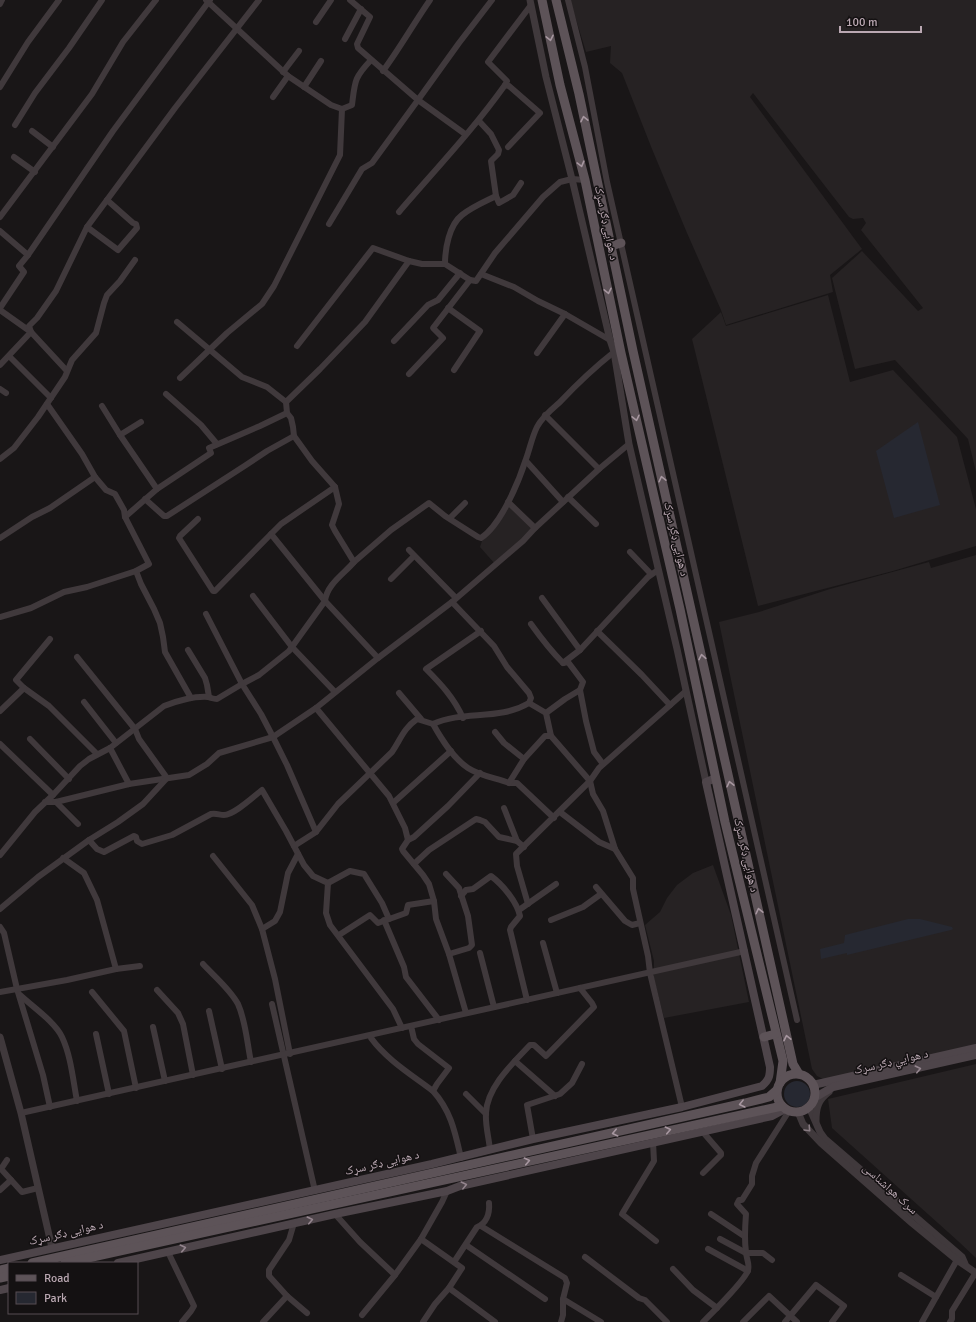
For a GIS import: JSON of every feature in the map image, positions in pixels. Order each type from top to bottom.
[{"type":"main road","name":"د هوایی ډګر سړک","points":[[542,0],[560,84],[585,180],[618,353],[680,609],[716,778],[783,1061],[778,1086]]},
{"type":"main road","name":"د هوایی ډګر سړک","points":[[556,0],[579,94],[633,351],[793,1064],[799,1074]]},
{"type":"main road","points":[[611,246],[622,243]]},
{"type":"main road","points":[[618,353],[633,351]]},
{"type":"main road","points":[[716,778],[706,782],[764,1037],[776,1034]]},
{"type":"main road","name":"د هوایی ډګر سړک","points":[[0,1260],[461,1158],[533,1139],[682,1107],[752,1090],[762,1086],[767,1082],[770,1076],[770,1067],[764,1037]]},
{"type":"main road","name":"د هوايي ډګر سړک","points":[[813,1085],[976,1048]]},
{"type":"main road","name":"د هوايي ډګر سړک","points":[[814,1098],[833,1088],[976,1055]]},
{"type":"main road","points":[[37,1262],[488,1162],[745,1103],[769,1097],[788,1076],[799,1074],[808,1078],[813,1085],[815,1094],[814,1098],[809,1107],[806,1109],[789,1109],[70,1262]]},
{"type":"main road","points":[[778,1086],[779,1101],[789,1109]]},
{"type":"main road","points":[[123,1262],[335,1214],[447,1191],[460,1186],[772,1116],[789,1109]]},
{"type":"street","points":[[0,4],[2,0]]},
{"type":"street","points":[[0,87],[28,42],[59,0]]},
{"type":"street","points":[[15,125],[35,93],[69,48],[102,0]]},
{"type":"street","points":[[0,217],[92,94],[123,42],[156,0]]},
{"type":"street","points":[[31,332],[29,326],[37,318],[56,291],[87,227],[170,114],[259,0]]},
{"type":"street","points":[[316,22],[331,0]]},
{"type":"street","points":[[350,0],[368,15],[370,19],[357,46],[383,71],[418,100],[465,134]]},
{"type":"street","points":[[383,71],[401,46],[417,18],[430,0]]},
{"type":"street","points":[[330,224],[362,169],[372,164],[459,43],[492,0]]},
{"type":"street","points":[[568,0],[585,67],[607,182],[797,1020]]},
{"type":"street","points":[[67,371],[31,332],[0,309],[24,272],[19,266],[113,131],[208,1],[285,74],[331,105],[342,109],[352,105],[355,81],[360,71],[372,60]]},
{"type":"street","points":[[399,212],[465,134],[479,121],[505,85],[507,81],[488,62],[530,3]]},
{"type":"street","points":[[530,3],[546,77],[610,340],[618,353],[629,444],[706,782]]},
{"type":"street","points":[[345,39],[361,9]]},
{"type":"street","points":[[273,97],[285,74],[300,51]]},
{"type":"street","points":[[304,87],[321,61]]},
{"type":"street","points":[[505,85],[509,86],[540,113],[508,147]]},
{"type":"street","points":[[180,378],[209,348],[262,304],[274,286],[340,155],[342,109]]},
{"type":"street","points":[[479,121],[491,134],[499,150],[498,154],[491,161],[496,196],[499,203],[513,195],[522,184]]},
{"type":"street","points":[[32,131],[53,147]]},
{"type":"street","points":[[14,157],[34,172]]},
{"type":"street","points":[[297,346],[373,248],[422,264],[445,264],[470,280],[476,281],[495,253],[543,197],[560,182],[572,179],[585,180]]},
{"type":"street","points":[[445,264],[445,250],[457,221],[462,216],[496,196]]},
{"type":"street","points":[[87,227],[118,250],[138,228],[136,224],[133,224],[107,200]]},
{"type":"street","points":[[0,231],[28,255]]},
{"type":"street","points":[[0,459],[14,448],[51,398],[72,360],[96,333],[107,295],[135,260]]},
{"type":"street","points":[[286,402],[365,322],[409,261]]},
{"type":"street","points":[[394,341],[428,305],[438,300],[460,273]]},
{"type":"street","points":[[481,274],[514,287],[610,340]]},
{"type":"street","points":[[409,374],[443,338],[433,328],[470,280]]},
{"type":"street","points":[[448,308],[480,331],[454,370]]},
{"type":"street","points":[[537,353],[565,314]]},
{"type":"street","points":[[176,322],[242,376],[267,387],[286,402],[287,413],[294,427],[294,436],[312,461],[335,487],[339,504],[332,525],[354,562]]},
{"type":"street","points":[[0,365],[31,332]]},
{"type":"street","points":[[0,855],[35,812],[69,779],[80,766],[97,754],[110,748],[164,706],[173,702],[191,698],[220,698],[269,669],[292,647],[325,602],[325,596],[332,584],[354,562],[391,530],[427,503],[478,537],[482,538],[498,520],[508,502],[526,461],[537,426],[545,415],[596,366],[618,353]]},
{"type":"street","points":[[9,356],[51,398]]},
{"type":"street","points":[[0,388],[6,393]]},
{"type":"street","points":[[166,394],[201,425],[217,444]]},
{"type":"street","points":[[0,617],[31,608],[64,592],[87,587],[136,571],[148,564],[125,517],[124,510],[115,494],[106,490],[47,404]]},
{"type":"street","points":[[102,406],[120,436],[157,489]]},
{"type":"street","points":[[125,517],[157,489],[211,453],[209,448],[287,413]]},
{"type":"street","points":[[545,415],[600,469]]},
{"type":"street","points":[[120,436],[141,422]]},
{"type":"street","points":[[145,499],[160,514],[167,516],[267,451],[294,436]]},
{"type":"street","points":[[45,802],[56,802],[129,784],[190,775],[207,764],[219,753],[273,737],[316,708],[454,600],[523,541],[535,528],[629,444]]},
{"type":"street","points":[[526,461],[566,500],[596,524]]},
{"type":"street","points":[[0,538],[32,517],[50,508],[96,476]]},
{"type":"street","points":[[198,520],[180,536],[179,540],[211,589],[215,591],[281,524],[335,487]]},
{"type":"street","points":[[508,502],[535,528]]},
{"type":"street","points":[[450,518],[465,503]]},
{"type":"street","points":[[271,534],[325,602],[378,658]]},
{"type":"street","points":[[409,550],[494,646],[507,667],[529,693],[531,698],[529,703],[512,711],[439,721],[433,724]]},
{"type":"street","points":[[630,552],[651,574]]},
{"type":"street","points":[[391,579],[414,556]]},
{"type":"street","points":[[563,663],[580,650],[651,574],[658,570]]},
{"type":"street","points":[[136,571],[160,623],[165,652],[191,698]]},
{"type":"street","points":[[253,596],[292,647],[335,692]]},
{"type":"street","points":[[542,598],[580,650]]},
{"type":"street","points":[[206,614],[242,684],[261,714],[273,737],[287,765],[316,832]]},
{"type":"street","points":[[532,624],[543,641],[563,663]]},
{"type":"street","points":[[463,718],[457,705],[448,692],[426,669],[481,631]]},
{"type":"street","points":[[597,631],[642,675],[670,706]]},
{"type":"street","points":[[50,639],[16,680],[24,688],[49,706],[97,754]]},
{"type":"street","points":[[188,650],[196,666],[205,678],[209,697]]},
{"type":"street","points":[[77,657],[135,729],[139,739],[167,778]]},
{"type":"street","points":[[563,663],[568,662],[582,682],[580,690],[586,721],[594,752],[603,764]]},
{"type":"street","points":[[0,711],[24,688]]},
{"type":"street","points":[[546,713],[580,690]]},
{"type":"street","points":[[528,904],[517,866],[516,854],[590,781],[603,764],[686,691]]},
{"type":"street","points":[[399,693],[421,719],[433,724],[440,738],[468,768],[509,783],[517,783],[554,818]]},
{"type":"street","points":[[84,702],[116,743]]},
{"type":"street","points":[[529,703],[546,713],[551,736],[590,781],[594,794],[604,812],[616,849],[633,878],[633,890],[648,956],[650,973],[682,1107]]},
{"type":"street","points":[[316,708],[371,773],[393,803],[405,828],[408,840]]},
{"type":"street","points":[[294,846],[316,832],[338,804],[392,752],[407,726],[416,719],[421,719]]},
{"type":"street","points":[[495,732],[504,743],[524,759]]},
{"type":"street","points":[[509,783],[524,759],[545,736],[551,736]]},
{"type":"street","points":[[30,739],[69,779]]},
{"type":"street","points":[[0,744],[53,795]]},
{"type":"street","points":[[110,748],[129,784]]},
{"type":"street","points":[[393,803],[451,751]]},
{"type":"street","points":[[466,1013],[449,954],[436,919],[434,901],[429,884],[423,874],[403,851],[403,847],[408,840],[414,837],[448,806],[480,773]]},
{"type":"street","points":[[0,909],[63,858],[143,804],[167,778]]},
{"type":"street","points":[[89,840],[97,849],[104,852],[134,836],[136,837],[137,841],[142,844],[172,835],[211,814],[218,813],[223,816],[231,814],[262,790],[275,810],[304,865],[313,876],[328,883]]},
{"type":"street","points":[[56,802],[78,824]]},
{"type":"street","points":[[504,808],[518,841],[524,847]]},
{"type":"street","points":[[560,812],[598,842],[616,849]]},
{"type":"street","points":[[414,864],[429,850],[476,819],[485,822],[499,837],[518,841]]},
{"type":"street","points":[[262,929],[275,921],[280,912],[288,873],[298,854]]},
{"type":"street","points":[[213,856],[252,905],[262,929],[275,979],[287,1054],[315,1190]]},
{"type":"street","points":[[63,858],[76,869],[84,873],[96,900],[116,969]]},
{"type":"street","points":[[328,883],[350,871],[364,874],[382,903],[386,920],[404,967],[406,977],[439,1020]]},
{"type":"street","points":[[446,874],[459,888],[468,916],[472,945],[469,948],[449,954]]},
{"type":"street","points":[[461,896],[466,890],[473,889],[491,876],[512,899],[519,910],[520,916],[510,930],[527,1000]]},
{"type":"street","points":[[328,883],[326,913],[330,925],[393,1009],[402,1028]]},
{"type":"street","points":[[519,910],[556,884]]},
{"type":"street","points":[[596,887],[625,921],[632,925],[640,923]]},
{"type":"street","points":[[551,920],[583,907],[601,894]]},
{"type":"street","points":[[339,935],[370,915],[378,922],[406,913],[408,905],[434,901]]},
{"type":"street","points":[[0,927],[4,933],[18,992],[38,1056],[50,1107]]},
{"type":"street","points":[[543,943],[558,993]]},
{"type":"street","points":[[21,1113],[745,951]]},
{"type":"street","points":[[480,953],[494,1007]]},
{"type":"street","points":[[203,964],[226,988],[237,1004],[243,1021],[251,1062]]},
{"type":"street","points":[[0,992],[18,992],[116,969],[140,966]]},
{"type":"street","points":[[490,1150],[486,1114],[489,1097],[494,1087],[515,1061],[532,1044],[546,1056],[594,1007],[592,1002],[580,988]]},
{"type":"street","points":[[157,990],[178,1013],[183,1024],[193,1075]]},
{"type":"street","points":[[18,992],[55,1027],[62,1037],[68,1054],[77,1101]]},
{"type":"street","points":[[92,992],[124,1031],[136,1088]]},
{"type":"street","points":[[272,1004],[287,1054]]},
{"type":"street","points":[[209,1011],[222,1069]]},
{"type":"street","points":[[411,1026],[414,1040],[449,1068],[433,1090]]},
{"type":"street","points":[[153,1027],[166,1081]]},
{"type":"street","points":[[96,1034],[109,1094]]},
{"type":"street","points":[[372,1035],[371,1038],[387,1056],[433,1090],[446,1109],[453,1125],[461,1158]]},
{"type":"street","points":[[0,1037],[21,1113],[52,1248]]},
{"type":"street","points":[[515,1061],[555,1096]]},
{"type":"street","points":[[533,1139],[527,1105],[560,1094],[572,1083],[582,1064]]},
{"type":"street","points":[[816,1125],[816,1109],[819,1102],[825,1095],[833,1090],[859,1082]]},
{"type":"street","points":[[466,1094],[486,1114]]},
{"type":"street","points":[[809,1107],[816,1125],[825,1139],[962,1257],[965,1264]]},
{"type":"street","points":[[703,1322],[717,1308],[748,1271],[749,1264],[744,1236],[746,1214],[737,1204],[740,1200],[742,1200],[752,1184],[752,1176],[756,1163],[789,1109]]},
{"type":"street","name":"سرک هواشناسی","points":[[789,1109],[821,1143],[912,1224],[957,1260],[976,1272]]},
{"type":"street","points":[[702,1132],[721,1153],[721,1155],[703,1173]]},
{"type":"street","points":[[653,1142],[654,1161],[622,1214],[656,1241]]},
{"type":"street","points":[[7,1160],[1,1169],[22,1192],[38,1188]]},
{"type":"street","points":[[0,1190],[11,1180]]},
{"type":"street","points":[[362,1315],[395,1275],[421,1240],[447,1191]]},
{"type":"street","points":[[454,1262],[477,1227],[481,1226],[490,1212],[489,1204]]},
{"type":"street","points":[[335,1214],[360,1242],[395,1275]]},
{"type":"street","points":[[711,1214],[744,1236]]},
{"type":"street","points":[[294,1223],[289,1240],[269,1270],[269,1276],[287,1296],[307,1313]]},
{"type":"street","points":[[481,1226],[565,1278],[568,1283],[563,1300],[563,1315],[561,1322]]},
{"type":"street","points":[[720,1239],[746,1253],[763,1253],[772,1260]]},
{"type":"street","points":[[421,1240],[462,1268],[450,1288],[435,1304],[422,1322]]},
{"type":"street","points":[[466,1244],[545,1299]]},
{"type":"street","points":[[708,1249],[748,1271]]},
{"type":"street","points":[[168,1252],[194,1306],[182,1322]]},
{"type":"street","points":[[584,1256],[639,1298],[645,1300],[667,1322]]},
{"type":"street","points":[[922,1322],[957,1260]]},
{"type":"street","points":[[674,1269],[693,1290],[717,1308]]},
{"type":"street","points":[[950,1322],[952,1320],[952,1311],[976,1272]]},
{"type":"street","points":[[901,1275],[936,1297]]},
{"type":"street","points":[[785,1322],[816,1285],[844,1306],[832,1322]]},
{"type":"street","points":[[450,1288],[496,1322]]},
{"type":"street","points":[[263,1322],[287,1296]]},
{"type":"street","points":[[743,1322],[769,1296],[797,1322]]},
{"type":"street","points":[[563,1300],[601,1322]]},
{"type":"shaded area","points":[[570,0],[976,0],[976,472],[968,439],[895,360],[855,369],[832,278],[862,251],[918,311],[923,308],[861,230],[866,223],[863,218],[853,219],[849,217],[753,93],[750,97],[862,249],[830,275],[833,292],[726,325],[721,310],[652,149],[622,73],[610,63],[611,46],[586,52]]},
{"type":"shaded area","points":[[828,295],[850,382],[893,370],[957,437],[976,509],[976,546],[893,571],[758,606],[692,339],[721,312],[726,326]]},
{"type":"shaded area","points":[[508,505],[534,529],[495,564],[480,547],[482,541]]},
{"type":"shaded area","points":[[976,555],[976,1045],[825,1080],[817,1076],[812,1069],[719,622],[759,612],[830,589],[929,562],[931,568]]},
{"type":"shaded area","points":[[713,865],[731,915],[749,1002],[664,1018],[654,979],[654,961],[645,925],[660,912],[667,898],[677,885],[693,873]]},
{"type":"shaded area","points":[[976,1064],[976,1258],[832,1128],[828,1099]]},
{"type":"green space","points":[[918,422],[940,505],[894,518],[876,451]]},
{"type":"green space","points":[[908,919],[920,919],[952,927],[953,929],[847,955],[847,953],[821,959],[820,949],[844,943],[845,935]]},
{"type":"green space","points":[[797,1081],[806,1085],[810,1094],[806,1103],[797,1107],[788,1103],[784,1094],[788,1085]]}]
